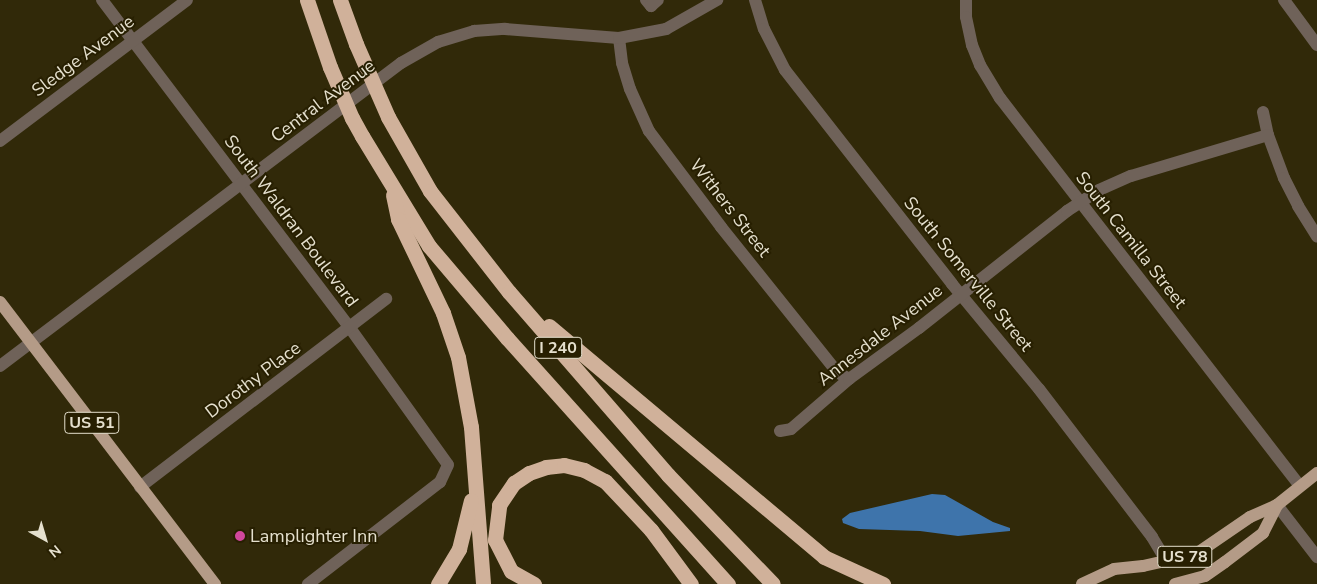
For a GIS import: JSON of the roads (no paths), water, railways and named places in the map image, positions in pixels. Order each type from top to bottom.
[{"type":"highway","name":"I 240","points":[[307,0],[330,67],[352,118],[391,187],[430,246],[501,331],[728,584]]},
{"type":"highway","name":"I 240","points":[[340,0],[356,44],[388,117],[430,191],[509,292],[668,475],[751,562],[768,584]]},
{"type":"highway","points":[[391,187],[398,219],[443,313],[458,356],[470,427],[483,584]]},
{"type":"highway","points":[[509,292],[644,408],[824,557],[883,584]]},
{"type":"highway","points":[[534,584],[511,571],[495,540],[499,505],[514,483],[530,473],[546,467],[564,465],[584,470],[605,481],[651,530],[691,584]]},
{"type":"highway","points":[[438,584],[459,549],[474,488]]},
{"type":"highway","points":[[751,562],[773,584]]},
{"type":"main road","name":"US 51","points":[[0,302],[216,584]]},
{"type":"main road","name":"US 78","points":[[1083,584],[1114,568],[1167,562],[1196,554],[1250,517],[1277,505],[1317,473]]},
{"type":"main road","name":"US 78","points":[[1175,584],[1205,576],[1263,533],[1277,505]]},
{"type":"street","name":"South Waldran Boulevard","points":[[102,0],[350,328],[448,465],[440,482],[308,584]]},
{"type":"street","name":"Sledge Avenue","points":[[0,141],[187,0]]},
{"type":"street","name":"Central Avenue","points":[[0,366],[401,63],[438,42],[474,31],[505,29],[619,38],[666,29],[717,0]]},
{"type":"street","name":"South Somerville Street","points":[[756,0],[764,29],[785,70],[1045,397],[1152,537],[1167,562]]},
{"type":"street","name":"South Camilla Street","points":[[966,0],[966,17],[972,45],[980,64],[1000,98],[1300,486]]},
{"type":"street","points":[[1284,0],[1317,45]]},
{"type":"street","name":"Withers Street","points":[[619,38],[622,63],[630,89],[649,132],[721,227],[837,372],[848,379]]},
{"type":"street","points":[[1263,112],[1268,135],[1298,206],[1317,236]]},
{"type":"street","name":"Annesdale Avenue","points":[[780,430],[791,429],[848,379],[962,294],[1080,202],[1099,190],[1131,176],[1268,135]]},
{"type":"street","name":"Dorothy Place","points":[[140,487],[386,299]]},
{"type":"street","points":[[1277,505],[1317,557]]},
{"type":"water","points":[[932,494],[945,495],[993,522],[1010,528],[1010,531],[958,536],[920,531],[859,529],[843,523],[842,519],[850,513]]},
{"type":"place","name":"Lamplighter Inn","points":[[240,536]]}]
